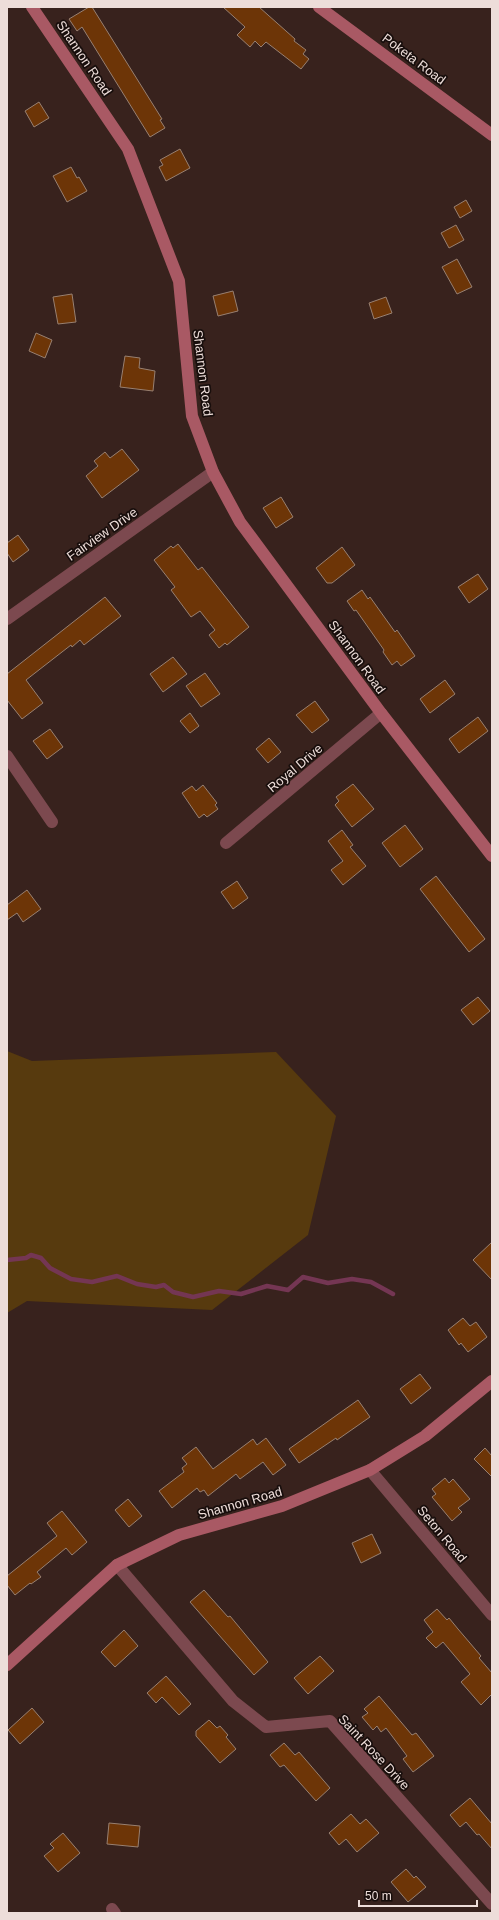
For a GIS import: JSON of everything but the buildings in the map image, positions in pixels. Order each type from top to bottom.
[{"type":"street","name":"Shannon Road","points":[[32,7],[128,149],[178,281],[192,416],[213,472],[240,522],[381,713],[492,856]]},
{"type":"street","name":"Poketa Road","points":[[319,7],[492,135]]},
{"type":"street","name":"Fairview Drive","points":[[7,619],[213,472]]},
{"type":"street","name":"Royal Drive","points":[[226,843],[381,713]]},
{"type":"street","points":[[7,756],[52,822]]},
{"type":"street","name":"Shannon Road","points":[[7,1664],[117,1565],[179,1535],[282,1506],[370,1470],[425,1436],[492,1382]]},
{"type":"street","name":"Seton Road","points":[[370,1470],[492,1615]]},
{"type":"street","name":"Saint Rose Drive","points":[[117,1565],[233,1701],[266,1727],[330,1721],[492,1904]]},
{"type":"shaded area","points":[[7,1051],[32,1061],[276,1052],[336,1116],[308,1235],[212,1310],[27,1301],[7,1313]]},
{"type":"waterway","points":[[7,1260],[26,1258],[31,1255],[41,1258],[50,1268],[71,1279],[92,1282],[117,1276],[137,1284],[156,1287],[164,1285],[173,1292],[193,1297],[219,1291],[241,1294],[267,1286],[288,1290],[303,1277],[328,1283],[352,1279],[371,1282],[393,1294]]}]
